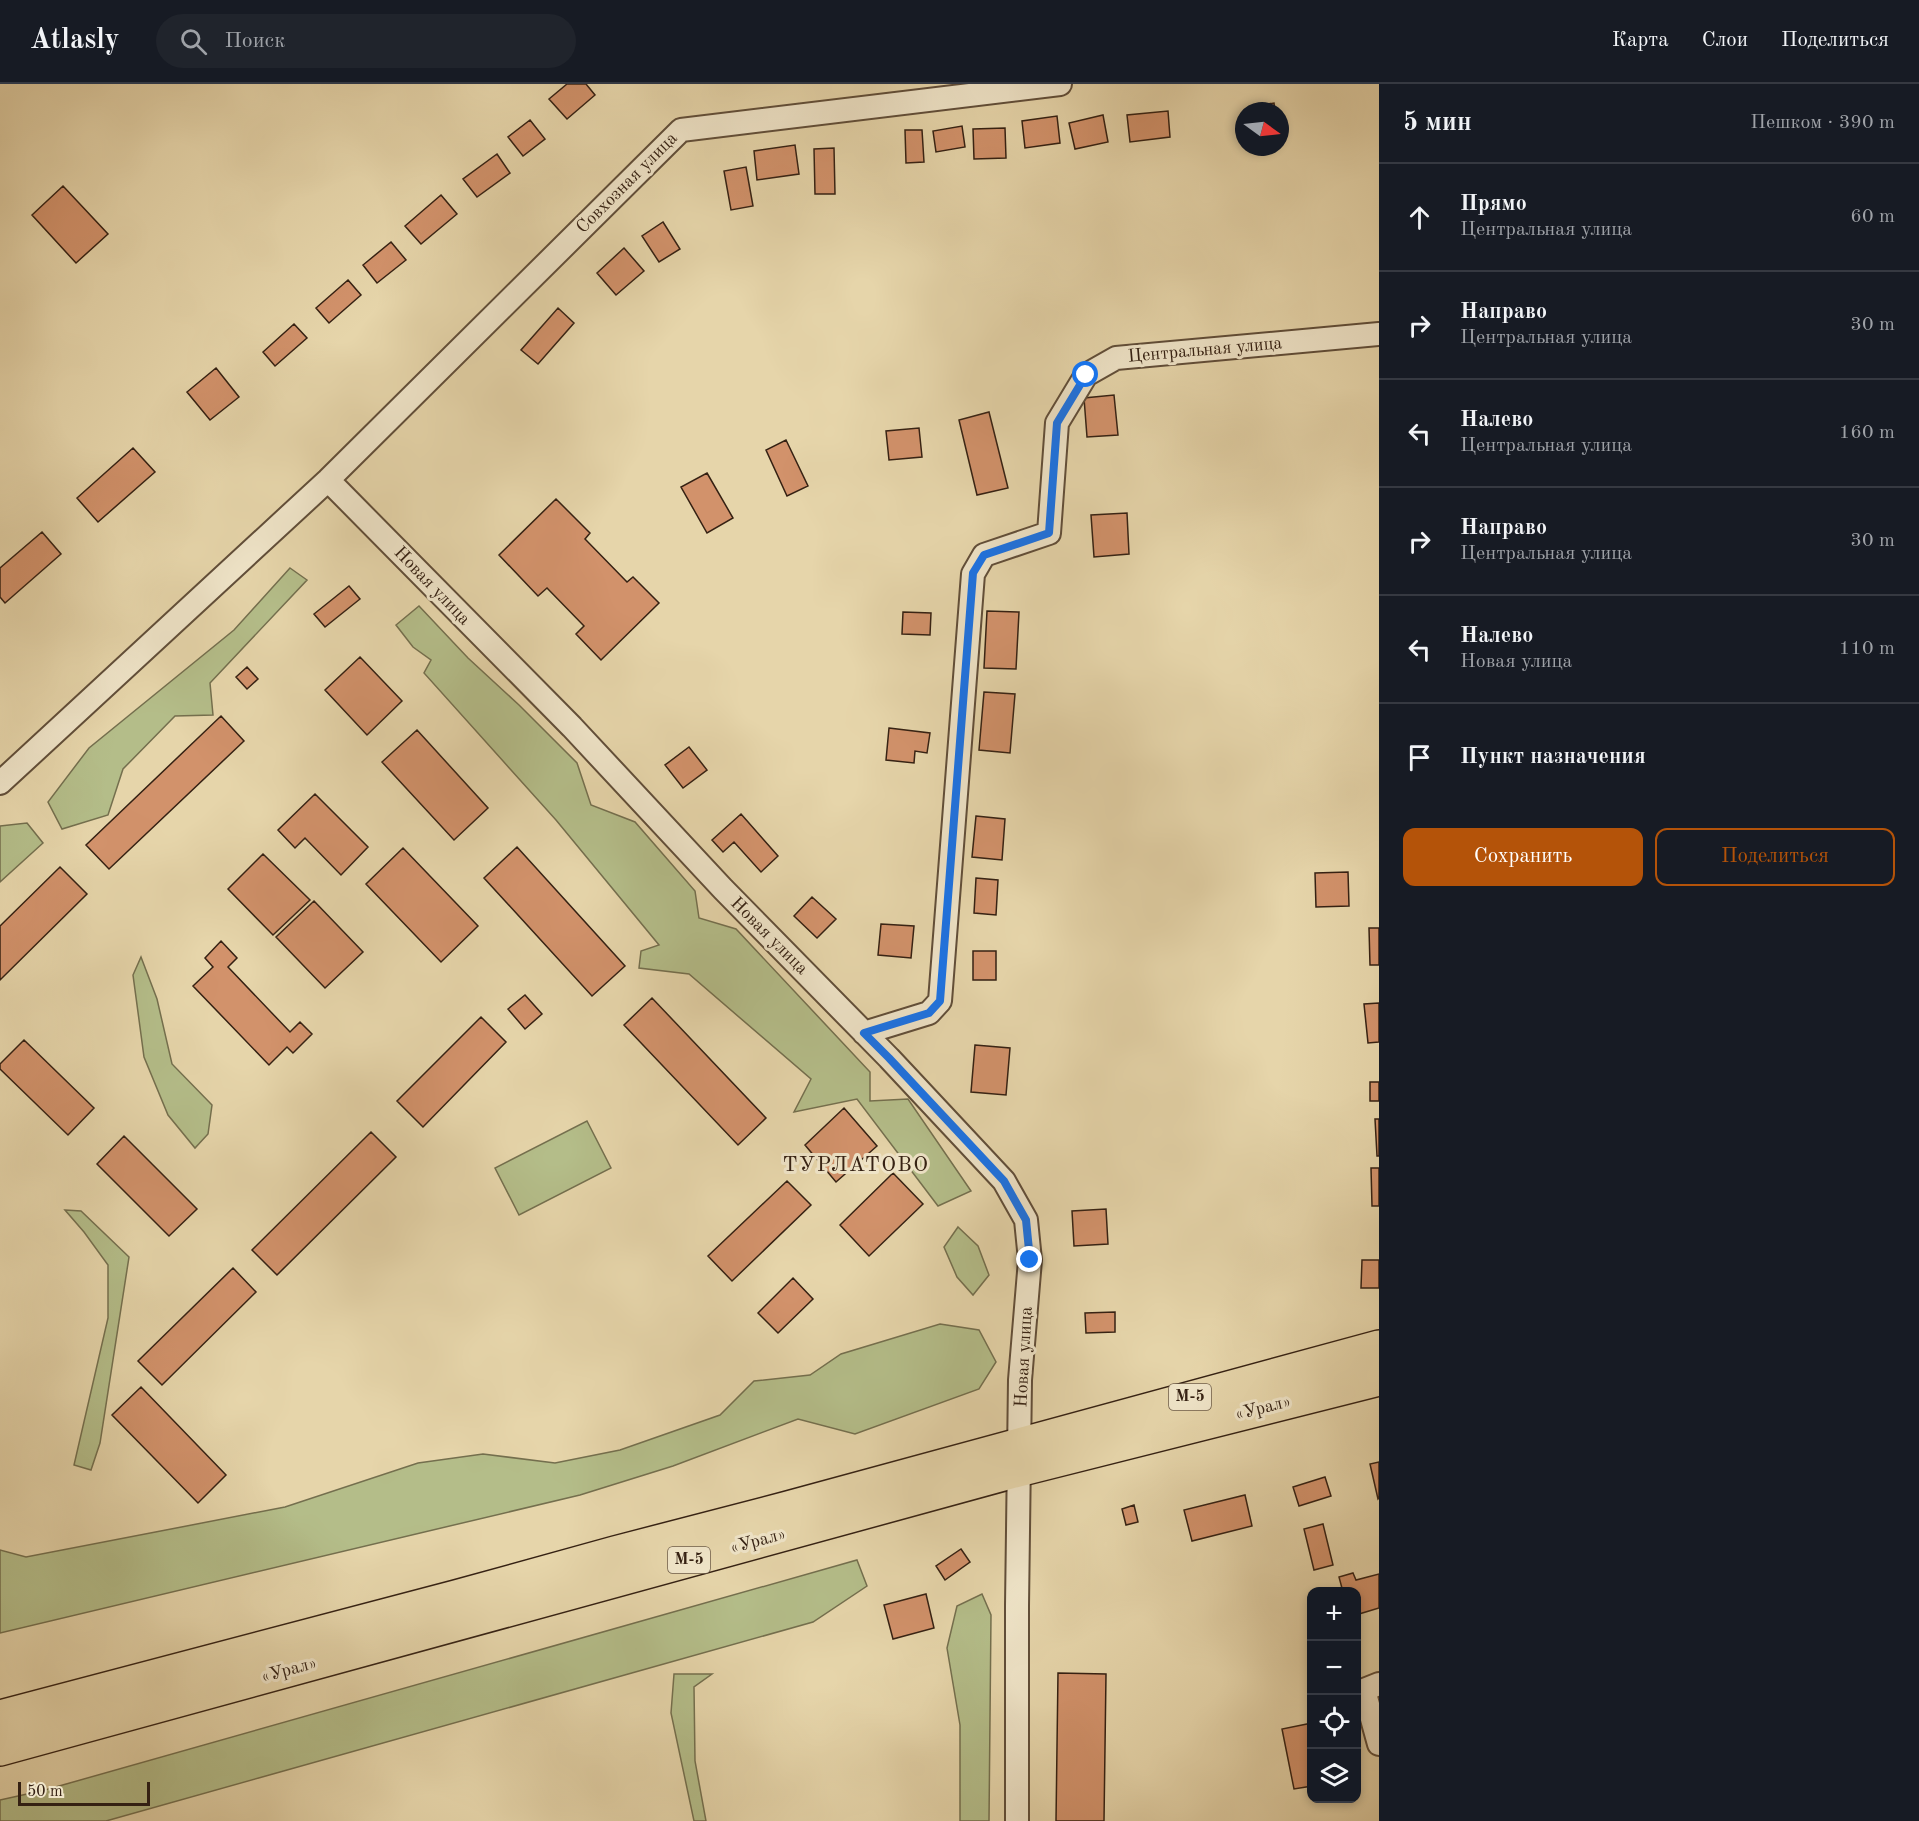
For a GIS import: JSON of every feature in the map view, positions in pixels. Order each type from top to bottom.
[{"type":"highway","name":"«Урал»","points":[[0,1749],[1019,1457],[1068,1431],[1379,1347]]},
{"type":"highway","name":"«Урал»","points":[[0,1717],[788,1508],[1379,1379]]},
{"type":"street","name":"Совхозная улица","points":[[0,783],[328,480],[681,130],[1060,84]]},
{"type":"street","name":"Центральная улица","points":[[864,1033],[929,1013],[940,1001],[973,573],[984,555],[1049,533],[1057,423],[1086,375],[1116,358],[1379,334]]},
{"type":"street","name":"Новая улица","points":[[328,480],[572,727],[723,889],[889,1058],[1004,1181],[1026,1220],[1030,1260],[1020,1380],[1017,1821]]},
{"type":"street","points":[[1021,1401],[1031,1416],[1044,1425],[1060,1431],[1068,1431]]},
{"type":"street","points":[[1379,1684],[1364,1689],[1379,1744]]},
{"type":"green space","points":[[290,568],[307,580],[210,683],[213,715],[175,716],[123,769],[108,815],[62,829],[48,802],[89,748],[234,630]]},
{"type":"green space","points":[[419,606],[468,658],[577,763],[591,805],[635,822],[695,891],[699,918],[736,929],[870,1072],[870,1101],[908,1099],[971,1191],[938,1206],[857,1099],[794,1112],[811,1079],[689,974],[639,968],[641,951],[659,945],[556,820],[424,673],[431,660],[413,647],[396,625]]},
{"type":"green space","points":[[27,823],[43,843],[0,882],[0,826]]},
{"type":"green space","points":[[141,957],[157,999],[172,1064],[212,1105],[208,1134],[195,1148],[168,1115],[144,1057],[133,975]]},
{"type":"green space","points":[[587,1121],[611,1168],[519,1215],[495,1168]]},
{"type":"green space","points":[[65,1210],[81,1211],[129,1257],[100,1443],[91,1470],[74,1465],[108,1318],[108,1265]]},
{"type":"green space","points":[[958,1227],[978,1246],[989,1275],[973,1295],[957,1277],[944,1247]]},
{"type":"green space","points":[[940,1324],[979,1330],[996,1362],[979,1389],[855,1434],[798,1419],[673,1466],[580,1495],[0,1633],[0,1550],[26,1557],[285,1507],[418,1463],[483,1454],[555,1463],[620,1450],[720,1415],[754,1381],[810,1375],[841,1354]]},
{"type":"green space","points":[[857,1560],[867,1586],[813,1622],[106,1821],[0,1821],[0,1800],[45,1790]]},
{"type":"green space","points":[[982,1594],[991,1615],[989,1821],[960,1821],[960,1725],[947,1648],[957,1606]]},
{"type":"green space","points":[[674,1674],[712,1674],[694,1687],[695,1761],[706,1821],[694,1821],[671,1713]]},
{"type":"building","points":[[567,84],[586,84],[595,95],[567,119],[549,99]]},
{"type":"building","points":[[1168,111],[1170,137],[1130,142],[1127,115]]},
{"type":"building","points":[[1103,115],[1108,142],[1075,149],[1069,123]]},
{"type":"building","points":[[1057,116],[1060,143],[1025,148],[1022,121]]},
{"type":"building","points":[[530,120],[545,139],[523,156],[508,137]]},
{"type":"building","points":[[962,126],[965,147],[936,152],[933,131]]},
{"type":"building","points":[[1005,128],[1006,158],[974,159],[973,129]]},
{"type":"building","points":[[905,130],[922,130],[924,162],[906,163]]},
{"type":"building","points":[[795,145],[799,174],[757,180],[754,151]]},
{"type":"building","points":[[834,148],[835,194],[815,194],[814,149]]},
{"type":"building","points":[[497,154],[510,173],[477,197],[463,179]]},
{"type":"building","points":[[746,167],[753,206],[731,210],[724,171]]},
{"type":"building","points":[[63,186],[108,234],[76,263],[32,215]]},
{"type":"building","points":[[441,195],[457,214],[421,244],[405,226]]},
{"type":"building","points":[[663,222],[680,249],[659,262],[642,236]]},
{"type":"building","points":[[391,242],[406,260],[377,283],[363,265]]},
{"type":"building","points":[[624,248],[644,271],[616,295],[597,273]]},
{"type":"building","points":[[348,280],[361,295],[329,323],[316,308]]},
{"type":"building","points":[[558,308],[574,323],[538,364],[521,350]]},
{"type":"building","points":[[294,324],[307,338],[275,366],[263,352]]},
{"type":"building","points":[[216,368],[239,397],[210,420],[187,392]]},
{"type":"building","points":[[1114,395],[1118,435],[1087,437],[1084,398]]},
{"type":"building","points":[[989,412],[1008,488],[977,495],[959,420]]},
{"type":"building","points":[[919,428],[922,457],[889,460],[886,431]]},
{"type":"building","points":[[786,440],[808,486],[787,496],[766,450]]},
{"type":"building","points":[[133,448],[155,472],[98,522],[77,498]]},
{"type":"building","points":[[707,473],[733,518],[707,533],[681,487]]},
{"type":"building","points":[[556,499],[590,533],[585,539],[627,582],[633,577],[659,603],[601,660],[576,634],[584,626],[547,588],[538,596],[499,555]]},
{"type":"building","points":[[1127,513],[1129,554],[1094,557],[1091,515]]},
{"type":"building","points":[[42,532],[61,554],[5,603],[0,597],[0,568]]},
{"type":"building","points":[[349,586],[360,599],[325,627],[314,614]]},
{"type":"building","points":[[987,611],[1019,612],[1016,669],[984,668]]},
{"type":"building","points":[[903,612],[931,613],[930,635],[902,634]]},
{"type":"building","points":[[360,657],[402,701],[367,735],[325,690]]},
{"type":"building","points":[[247,667],[258,679],[247,689],[236,677]]},
{"type":"building","points":[[984,692],[1015,694],[1010,753],[979,750]]},
{"type":"building","points":[[221,716],[244,741],[109,869],[86,845]]},
{"type":"building","points":[[889,728],[930,733],[927,753],[915,751],[914,763],[886,760]]},
{"type":"building","points":[[417,730],[488,808],[454,840],[382,762]]},
{"type":"building","points":[[689,747],[707,770],[683,788],[665,765]]},
{"type":"building","points":[[315,794],[368,847],[341,875],[305,838],[295,848],[278,830]]},
{"type":"building","points":[[741,814],[778,856],[761,872],[734,842],[723,852],[712,840]]},
{"type":"building","points":[[976,816],[1005,819],[1002,860],[972,857]]},
{"type":"building","points":[[517,847],[625,966],[592,996],[484,878]]},
{"type":"building","points":[[403,848],[478,926],[441,962],[366,884]]},
{"type":"building","points":[[263,854],[310,900],[273,935],[228,889]]},
{"type":"building","points":[[60,867],[87,894],[0,980],[0,926]]},
{"type":"building","points":[[1348,872],[1349,906],[1316,907],[1315,873]]},
{"type":"building","points":[[976,878],[998,880],[996,915],[974,913]]},
{"type":"building","points":[[812,897],[836,919],[817,938],[794,916]]},
{"type":"building","points":[[314,901],[363,952],[325,988],[276,937]]},
{"type":"building","points":[[881,924],[914,926],[911,958],[878,955]]},
{"type":"building","points":[[1369,928],[1379,928],[1379,965],[1370,965]]},
{"type":"building","points":[[221,941],[237,958],[228,967],[290,1032],[300,1022],[312,1034],[293,1053],[287,1047],[269,1065],[193,986],[213,967],[205,958]]},
{"type":"building","points":[[973,951],[996,951],[996,980],[973,980]]},
{"type":"building","points":[[525,995],[542,1014],[525,1029],[508,1009]]},
{"type":"building","points":[[652,998],[766,1118],[738,1145],[624,1025]]},
{"type":"building","points":[[1379,1003],[1379,1042],[1368,1043],[1364,1004]]},
{"type":"building","points":[[481,1017],[506,1042],[423,1127],[397,1101]]},
{"type":"building","points":[[24,1040],[94,1108],[68,1135],[0,1069],[0,1064]]},
{"type":"building","points":[[975,1045],[1010,1048],[1006,1095],[971,1092]]},
{"type":"building","points":[[1370,1082],[1379,1082],[1379,1101],[1370,1101]]},
{"type":"building","points":[[844,1108],[877,1146],[836,1182],[805,1145]]},
{"type":"building","points":[[1375,1119],[1379,1119],[1379,1156],[1377,1156]]},
{"type":"building","points":[[371,1132],[396,1157],[277,1275],[252,1250]]},
{"type":"building","points":[[124,1136],[197,1209],[169,1236],[97,1164]]},
{"type":"building","points":[[1371,1168],[1379,1168],[1379,1206],[1372,1206]]},
{"type":"building","points":[[893,1173],[923,1204],[869,1256],[840,1225]]},
{"type":"building","points":[[787,1181],[811,1205],[732,1281],[708,1256]]},
{"type":"building","points":[[1106,1209],[1108,1244],[1074,1246],[1072,1211]]},
{"type":"building","points":[[1362,1260],[1379,1260],[1379,1288],[1361,1288]]},
{"type":"building","points":[[233,1268],[256,1292],[162,1385],[138,1361]]},
{"type":"building","points":[[793,1278],[813,1299],[778,1333],[758,1313]]},
{"type":"building","points":[[1115,1312],[1115,1332],[1086,1333],[1085,1313]]},
{"type":"building","points":[[141,1387],[226,1475],[198,1503],[112,1415]]},
{"type":"building","points":[[1379,1462],[1379,1498],[1378,1499],[1370,1464]]},
{"type":"building","points":[[1325,1477],[1331,1496],[1299,1506],[1293,1487]]},
{"type":"building","points":[[1245,1495],[1252,1526],[1192,1541],[1184,1510]]},
{"type":"building","points":[[1134,1505],[1138,1522],[1126,1525],[1122,1509]]},
{"type":"building","points":[[1323,1524],[1333,1565],[1314,1570],[1304,1529]]},
{"type":"building","points":[[961,1549],[970,1562],[945,1580],[936,1566]]},
{"type":"building","points":[[1353,1573],[1356,1580],[1379,1574],[1379,1608],[1361,1613],[1361,1587],[1342,1587],[1339,1577]]},
{"type":"building","points":[[926,1594],[934,1628],[893,1639],[884,1605]]},
{"type":"building","points":[[1058,1673],[1106,1674],[1104,1821],[1056,1821]]},
{"type":"building","points":[[1307,1724],[1307,1787],[1294,1789],[1282,1729]]},
{"type":"district","name":"ТУРЛАТОВО","points":[[856,1165]]},
{"type":"route","points":[[1030,1260],[1026,1220],[1004,1181],[864,1033],[929,1013],[940,1001],[973,573],[984,555],[1049,533],[1057,423],[1086,375]]}]
